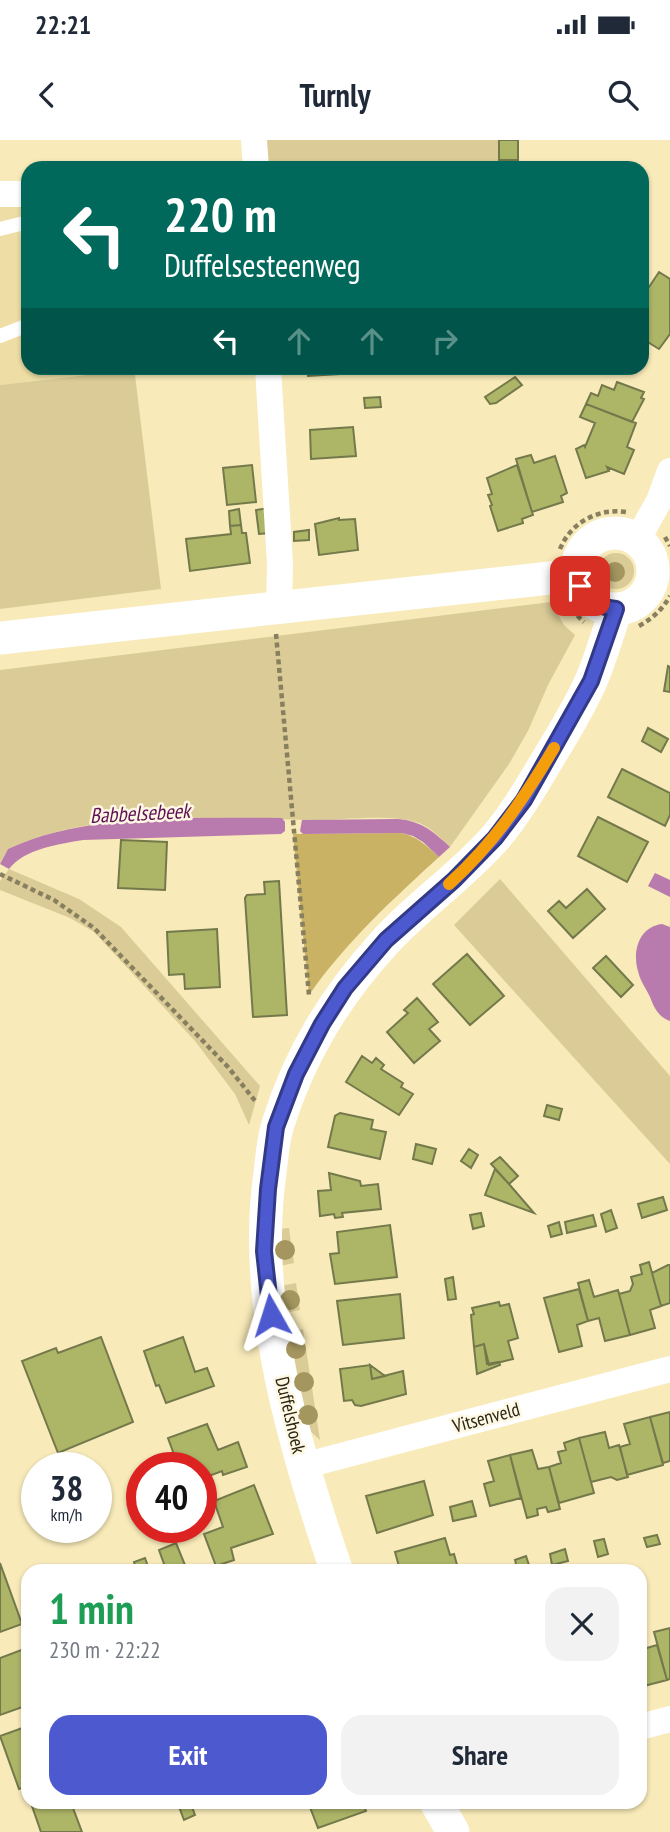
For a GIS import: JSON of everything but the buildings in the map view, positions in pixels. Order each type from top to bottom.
[{"type":"street","points":[[254,140],[256,161]]},
{"type":"street","points":[[0,194],[21,194]]},
{"type":"street","points":[[268,375],[280,564],[279,607]]},
{"type":"street","points":[[566,576],[594,603],[604,608],[613,620],[647,592],[651,580],[652,548],[659,501],[670,471]]},
{"type":"street","points":[[0,638],[566,576],[585,547],[596,538],[610,534],[624,534],[652,548]]},
{"type":"street","name":"Duffelshoek","points":[[334,1564],[303,1466],[275,1344],[265,1262],[268,1189],[276,1127],[296,1074],[322,1024],[345,988],[386,940],[454,880],[495,838],[524,800],[591,681],[613,620]]},
{"type":"street","name":"Vitsenveld","points":[[303,1466],[670,1369]]},
{"type":"street","points":[[647,1725],[670,1719]]},
{"type":"street","points":[[440,1809],[453,1832]]},
{"type":"lane","points":[[0,229],[21,224]]},
{"type":"lane","points":[[0,336],[21,328]]},
{"type":"path","points":[[613,620],[593,627],[567,608],[559,594],[566,576],[556,561],[561,545],[571,531],[584,520],[599,513],[617,511],[633,513],[652,548]]},
{"type":"path","points":[[279,607],[276,625],[309,995],[322,1024]]},
{"type":"path","points":[[0,874],[54,900],[94,928],[228,1067],[276,1127]]},
{"type":"shaded area","points":[[263,140],[519,140],[518,161],[264,161]]},
{"type":"shaded area","points":[[0,204],[21,204],[21,375],[81,375],[0,385]]},
{"type":"shaded area","points":[[86,375],[135,375],[161,589],[0,609],[0,385]]},
{"type":"shaded area","points":[[616,553],[629,558],[634,571],[629,584],[616,589],[603,584],[598,571],[603,558]]},
{"type":"shaded area","points":[[551,602],[564,625],[575,635],[509,764],[450,847],[421,824],[404,819],[153,819],[76,827],[41,836],[8,849],[0,863],[0,670]]},
{"type":"shaded area","points":[[178,818],[282,818],[285,831],[281,834],[83,840],[33,852],[9,869],[0,864],[8,849],[38,837],[106,823]]},
{"type":"shaded area","points":[[398,819],[426,828],[450,847],[439,857],[423,842],[402,833],[303,834],[300,831],[302,820]]},
{"type":"shaded area","points":[[402,833],[418,839],[439,857],[354,939],[309,995],[293,834]]},
{"type":"shaded area","points":[[9,869],[79,899],[121,927],[260,1086],[249,1125],[235,1094],[195,1041],[94,932],[70,918],[0,890],[0,881]]},
{"type":"shaded area","points":[[655,873],[670,880],[670,897],[648,886]]},
{"type":"shaded area","points":[[500,879],[670,1076],[670,1164],[454,925]]},
{"type":"shaded area","points":[[662,924],[670,927],[670,1021],[662,1017],[655,1008],[640,978],[636,963],[637,948],[643,935],[654,926]]},
{"type":"shaded area","points":[[289,1228],[294,1263],[280,1266],[278,1229]]},
{"type":"shaded area","points":[[296,1283],[300,1310],[285,1313],[281,1286]]},
{"type":"shaded area","points":[[303,1329],[320,1440],[309,1430],[288,1332]]},
{"type":"slow traffic","points":[[449,884],[495,838],[524,800],[554,748]]},
{"type":"route","points":[[271,1315],[264,1251],[268,1189],[276,1127],[296,1074],[322,1024],[345,988],[386,940],[454,880],[495,838],[524,800],[569,724],[591,681],[616,609],[604,608],[594,603],[580,586]]},
{"type":"water label","name":"Babbelsebeek","points":[[140,813]]}]
